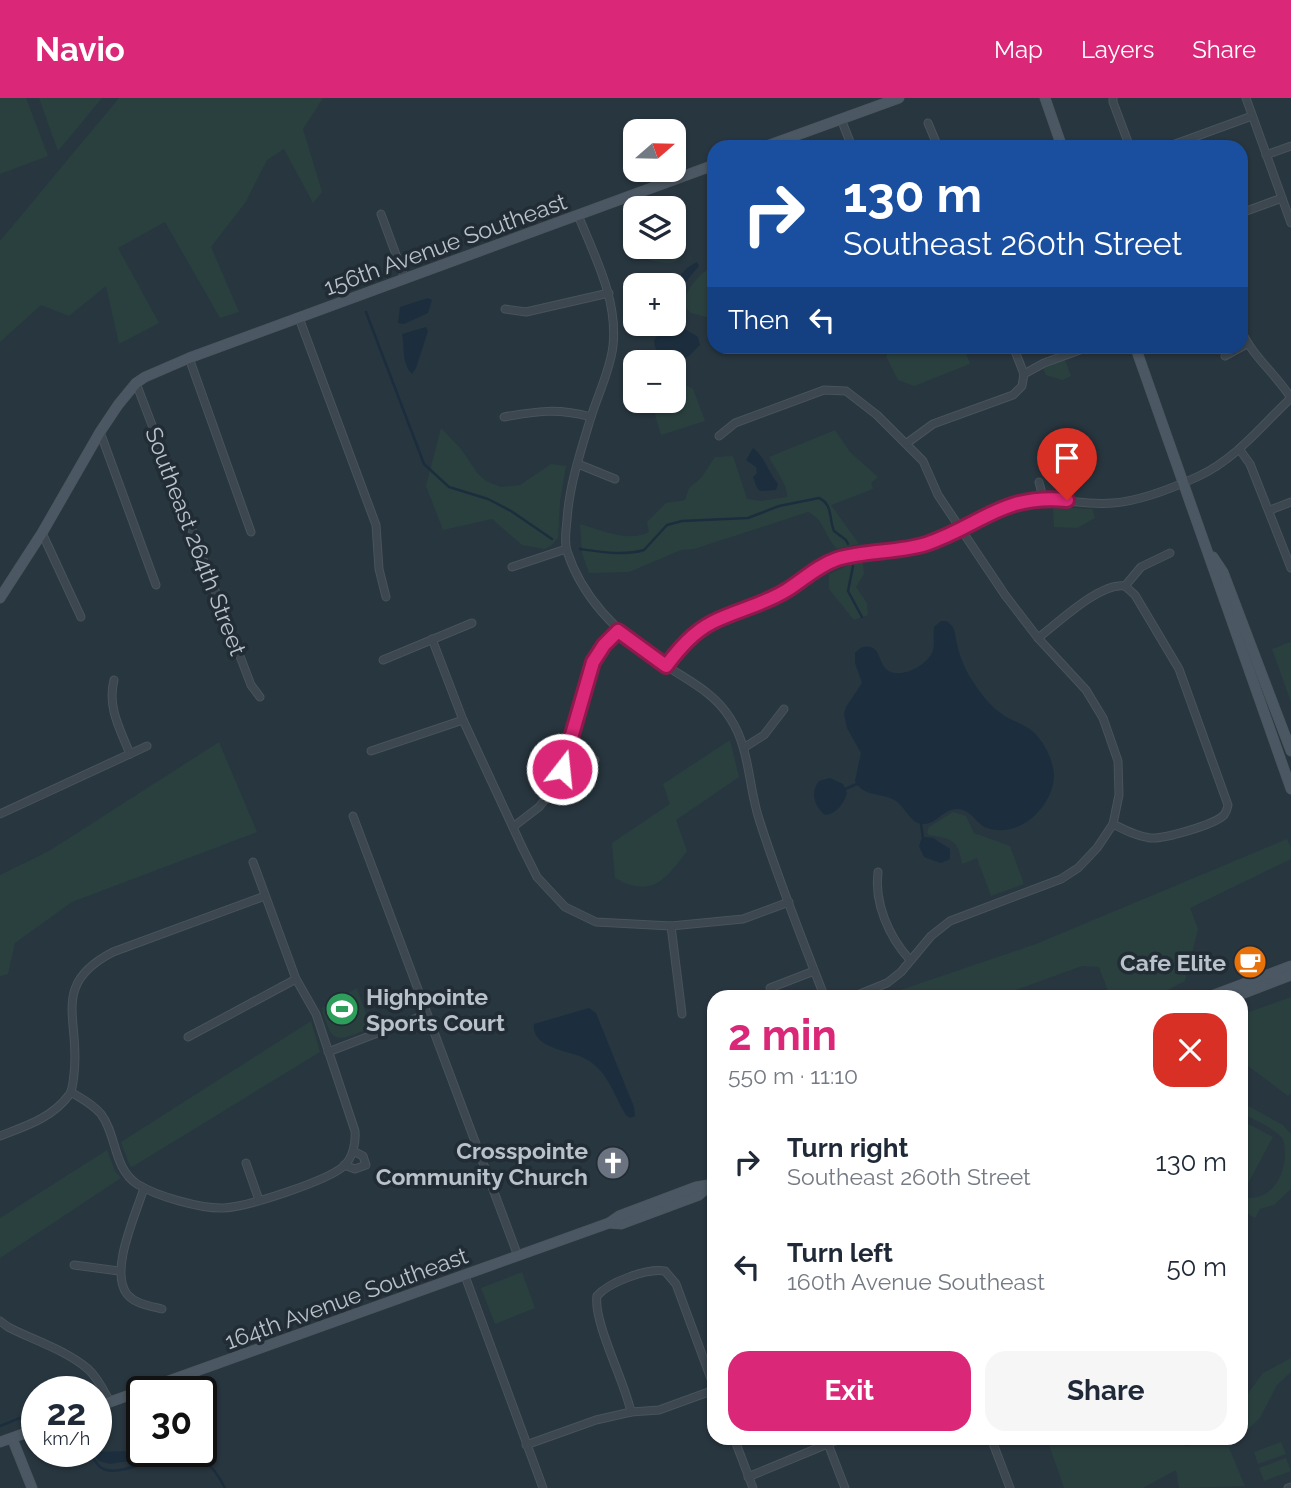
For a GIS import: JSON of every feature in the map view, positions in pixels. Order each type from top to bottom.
[{"type":"street","points":[[783,140],[899,98]]},
{"type":"street","points":[[1045,98],[1060,140]]},
{"type":"street","points":[[1113,98],[1127,140]]},
{"type":"street","points":[[1245,98],[1291,223]]},
{"type":"street","points":[[1186,140],[1252,116]]},
{"type":"street","points":[[841,119],[849,140]]},
{"type":"street","points":[[929,123],[935,140]]},
{"type":"street","points":[[1266,155],[1291,146]]},
{"type":"street","name":"156th Avenue Southeast","points":[[136,383],[189,358],[707,168]]},
{"type":"street","points":[[1248,210],[1282,198]]},
{"type":"street","points":[[381,214],[405,279]]},
{"type":"street","points":[[578,215],[609,293],[613,347],[568,505],[566,549],[577,575],[593,601],[618,631],[705,690],[720,704],[738,730],[745,747],[749,782],[759,817],[822,990]]},
{"type":"street","points":[[505,309],[526,312],[609,293]]},
{"type":"street","points":[[299,318],[376,525],[379,569],[386,597]]},
{"type":"street","points":[[666,666],[682,646],[713,622],[766,602],[813,570],[834,560],[922,545],[1016,503],[1043,498],[1112,504],[1131,500],[1200,475],[1240,450],[1291,398],[1248,345]]},
{"type":"street","points":[[907,443],[933,425],[1013,395],[1022,386],[1024,374],[1016,354]]},
{"type":"street","points":[[1024,374],[1069,354]]},
{"type":"street","points":[[1138,354],[1209,552],[1214,577],[1291,789]]},
{"type":"street","points":[[1225,356],[1229,354]]},
{"type":"street","points":[[189,358],[251,532]]},
{"type":"street","points":[[0,597],[42,533],[100,432],[136,383]]},
{"type":"street","name":"Southeast 264th Street","points":[[136,383],[251,685],[260,698]]},
{"type":"street","points":[[719,436],[735,423],[824,390],[846,391],[907,443],[922,461],[938,495],[959,529],[1038,638],[1086,690],[1110,734],[1119,772],[1119,794],[1113,824],[1088,859],[1069,874],[950,921],[931,936],[901,972],[887,983],[870,990]]},
{"type":"street","points":[[504,417],[544,410],[569,411],[591,417]]},
{"type":"street","points":[[100,432],[156,585]]},
{"type":"street","points":[[1240,450],[1250,464],[1270,510],[1291,568]]},
{"type":"street","points":[[578,464],[615,479]]},
{"type":"street","points":[[1039,482],[1043,498]]},
{"type":"street","points":[[1270,510],[1291,502]]},
{"type":"street","points":[[42,533],[81,617]]},
{"type":"street","points":[[512,567],[566,549]]},
{"type":"street","points":[[1209,552],[1223,572],[1291,751]]},
{"type":"street","points":[[1125,586],[1141,567],[1170,553]]},
{"type":"street","points":[[1038,638],[1100,592],[1115,585],[1125,586],[1135,595],[1180,669],[1227,799],[1227,810],[1215,821],[1165,837],[1136,835],[1113,824]]},
{"type":"street","points":[[383,660],[472,623]]},
{"type":"street","points":[[513,827],[539,807],[558,783],[593,662],[604,645],[618,631]]},
{"type":"street","points":[[432,639],[463,720],[537,877],[565,907],[596,922],[671,926],[726,922],[789,902]]},
{"type":"street","points":[[114,680],[110,694],[111,708],[130,754]]},
{"type":"street","points":[[745,747],[764,735],[784,709]]},
{"type":"street","points":[[371,751],[463,720]]},
{"type":"street","points":[[0,814],[146,746]]},
{"type":"street","points":[[567,754],[595,760]]},
{"type":"street","points":[[354,816],[518,1256]]},
{"type":"street","points":[[71,1093],[90,1104],[103,1117],[124,1171],[133,1181],[144,1188],[210,1207],[223,1208],[259,1200],[331,1174],[346,1164],[353,1151],[355,1131],[316,1014],[296,979],[253,862]]},
{"type":"street","points":[[878,872],[878,898],[893,939],[910,960]]},
{"type":"street","points":[[0,1136],[47,1117],[71,1093],[76,1056],[71,1012],[73,992],[91,965],[113,952],[265,897]]},
{"type":"street","points":[[671,926],[681,1014]]},
{"type":"street","points":[[1227,990],[1291,966]]},
{"type":"street","points":[[770,988],[814,971]]},
{"type":"street","points":[[1248,991],[1291,975]]},
{"type":"street","points":[[188,1037],[296,979]]},
{"type":"street","points":[[328,1052],[427,1014]]},
{"type":"street","points":[[346,1164],[355,1169],[366,1165],[363,1156],[353,1151]]},
{"type":"street","points":[[246,1163],[259,1200]]},
{"type":"street","name":"164th Avenue Southeast","points":[[112,1401],[465,1276],[609,1223],[619,1216],[696,1187],[707,1186]]},
{"type":"street","points":[[144,1188],[119,1271],[127,1294],[134,1300],[162,1309]]},
{"type":"street","points":[[74,1265],[119,1271]]},
{"type":"street","points":[[631,1412],[628,1396],[597,1312],[597,1296],[605,1287],[653,1269],[666,1271],[676,1284],[707,1370]]},
{"type":"street","points":[[465,1276],[543,1488]]},
{"type":"street","points":[[0,1321],[68,1357],[88,1369],[94,1376]]},
{"type":"street","points":[[526,1445],[596,1420],[631,1412],[659,1410],[707,1392]]},
{"type":"street","points":[[0,1442],[21,1434]]},
{"type":"street","points":[[12,1437],[32,1488]]},
{"type":"street","points":[[737,1445],[753,1488]]},
{"type":"street","points":[[748,1477],[826,1445]]},
{"type":"street","points":[[828,1445],[845,1488]]},
{"type":"street","points":[[994,1445],[1010,1488]]},
{"type":"green space","points":[[0,98],[26,98],[48,156],[0,174]]},
{"type":"green space","points":[[39,98],[102,98],[58,151]]},
{"type":"green space","points":[[119,98],[323,98],[303,129],[322,192],[313,203],[284,149],[267,160],[245,203],[211,247],[239,312],[220,318],[165,222],[118,248],[159,323],[119,344],[106,286],[69,316],[41,305],[0,342],[0,241]]},
{"type":"green space","points":[[646,259],[680,259],[665,263]]},
{"type":"green space","points":[[707,271],[707,317],[691,313],[686,308],[689,289]]},
{"type":"green space","points":[[966,354],[970,364],[914,386],[898,380],[886,356]]},
{"type":"green space","points":[[1065,360],[1071,376],[1062,380],[1046,375],[1043,368]]},
{"type":"green space","points":[[686,385],[693,389],[705,421],[661,435],[655,413],[686,413]]},
{"type":"green space","points":[[441,428],[461,449],[478,474],[486,481],[501,487],[520,485],[551,464],[566,466],[558,538],[552,545],[545,549],[522,545],[492,519],[443,530],[426,486]]},
{"type":"green space","points":[[835,430],[850,452],[878,477],[871,483],[873,489],[831,505],[859,544],[837,549],[818,519],[808,512],[694,549],[681,550],[629,572],[589,573],[582,553],[580,524],[624,536],[649,532],[647,522],[666,503],[685,500],[689,488],[701,478],[715,457],[733,456],[747,499],[761,501],[787,497],[783,482],[769,457]]},
{"type":"green space","points":[[1053,507],[1092,509],[1095,518],[1077,528],[1054,527]]},
{"type":"green space","points":[[863,562],[864,574],[856,587],[867,603],[868,615],[854,620],[829,589],[829,574],[851,564]]},
{"type":"green space","points":[[1291,642],[1291,702],[1272,649]]},
{"type":"green space","points":[[730,740],[739,777],[676,820],[687,851],[672,870],[657,883],[649,886],[639,887],[615,878],[612,843],[670,804],[663,784]]},
{"type":"green space","points":[[219,742],[257,832],[72,902],[15,943],[8,974],[0,976],[0,875],[49,851]]},
{"type":"green space","points":[[953,812],[966,816],[974,833],[1010,846],[1024,884],[991,896],[977,858],[962,864],[953,842],[929,835],[929,827]]},
{"type":"green space","points":[[1287,839],[1291,848],[1291,859],[1190,908],[1198,929],[1185,981],[1168,990],[1107,990],[1099,967],[1082,966],[1016,990],[901,990],[1036,944]]},
{"type":"green space","points":[[357,988],[371,1028],[338,1038],[329,1030],[322,1008]]},
{"type":"green space","points":[[1291,997],[1291,1093],[1288,1096],[1248,1066],[1248,1012]]},
{"type":"green space","points":[[311,1021],[320,1052],[132,1167],[129,1164],[121,1142]]},
{"type":"green space","points":[[1248,1106],[1283,1125],[1291,1134],[1291,1189],[1274,1205],[1260,1209],[1255,1218],[1248,1214],[1248,1198],[1262,1195],[1270,1190],[1282,1173],[1284,1162],[1283,1139],[1269,1127],[1248,1116]]},
{"type":"green space","points":[[1248,1124],[1273,1137],[1248,1183]]},
{"type":"green space","points":[[107,1150],[115,1171],[121,1178],[0,1258],[0,1218]]},
{"type":"green space","points":[[522,1272],[535,1308],[495,1324],[481,1288]]},
{"type":"green space","points":[[1291,1358],[1291,1372],[1277,1385],[1260,1418],[1248,1429],[1248,1393],[1263,1373]]},
{"type":"green space","points":[[1281,1442],[1286,1454],[1258,1464],[1254,1452]]},
{"type":"green space","points":[[1049,1445],[1232,1445],[1229,1448],[1245,1486],[1179,1488],[1176,1470],[1143,1488],[1064,1488]]},
{"type":"green space","points":[[1286,1458],[1291,1471],[1264,1481],[1259,1468]]},
{"type":"water","points":[[697,262],[699,266],[686,283],[686,273],[683,273]]},
{"type":"water","points":[[428,298],[432,300],[428,313],[404,324],[398,323],[400,307]]},
{"type":"water","points":[[426,327],[428,331],[412,374],[405,360],[402,334]]},
{"type":"water","points":[[686,329],[698,337],[700,345],[686,357],[686,350],[656,350],[654,340],[657,336],[686,336]]},
{"type":"water","points":[[753,448],[778,484],[776,490],[760,491],[757,488],[753,477],[757,473],[756,467],[746,460]]},
{"type":"water","points":[[941,621],[948,622],[953,628],[964,665],[983,696],[998,711],[1035,734],[1050,757],[1054,776],[1048,799],[1032,818],[1022,825],[1011,829],[987,828],[966,811],[957,809],[948,811],[933,822],[919,824],[896,801],[863,790],[855,781],[861,753],[847,728],[844,714],[862,683],[855,663],[855,653],[863,647],[870,647],[876,650],[886,669],[898,673],[913,670],[930,656],[934,647],[934,627]]},
{"type":"water","points":[[830,778],[843,784],[847,793],[839,808],[825,815],[816,803],[814,794],[819,781]]},
{"type":"water","points":[[925,837],[933,838],[950,849],[950,859],[941,863],[924,857],[919,846]]},
{"type":"water","points":[[589,1008],[596,1013],[634,1107],[635,1116],[630,1118],[599,1069],[584,1058],[544,1043],[535,1032],[534,1024]]},
{"type":"water","points":[[125,1451],[126,1461],[112,1464],[112,1452]]},
{"type":"waterway","points":[[366,312],[424,464],[449,487],[488,499],[552,539]]},
{"type":"waterway","points":[[580,549],[612,553],[636,552],[644,550],[667,525],[682,521],[748,518],[779,506],[819,498],[829,508],[834,531],[848,544]]},
{"type":"waterway","points":[[853,566],[848,591],[862,617]]},
{"type":"waterway","points":[[845,789],[857,784]]},
{"type":"waterway","points":[[921,824],[923,838]]},
{"type":"waterway","points":[[0,1426],[21,1417]]},
{"type":"waterway","points":[[101,1467],[115,1471],[132,1467]]},
{"type":"waterway","points":[[211,1467],[225,1488]]},
{"type":"place","name":"Cafe Elite","points":[[1250,962]]},
{"type":"place","name":"Highpointe Sports Court","points":[[342,1009]]},
{"type":"place","name":"Crosspointe Community Church","points":[[613,1163]]},
{"type":"route","points":[[562,769],[593,662],[604,645],[618,631],[666,666],[697,632],[713,622],[766,602],[813,570],[834,560],[922,545],[940,539],[988,513],[1016,503],[1043,498],[1067,500]]}]
